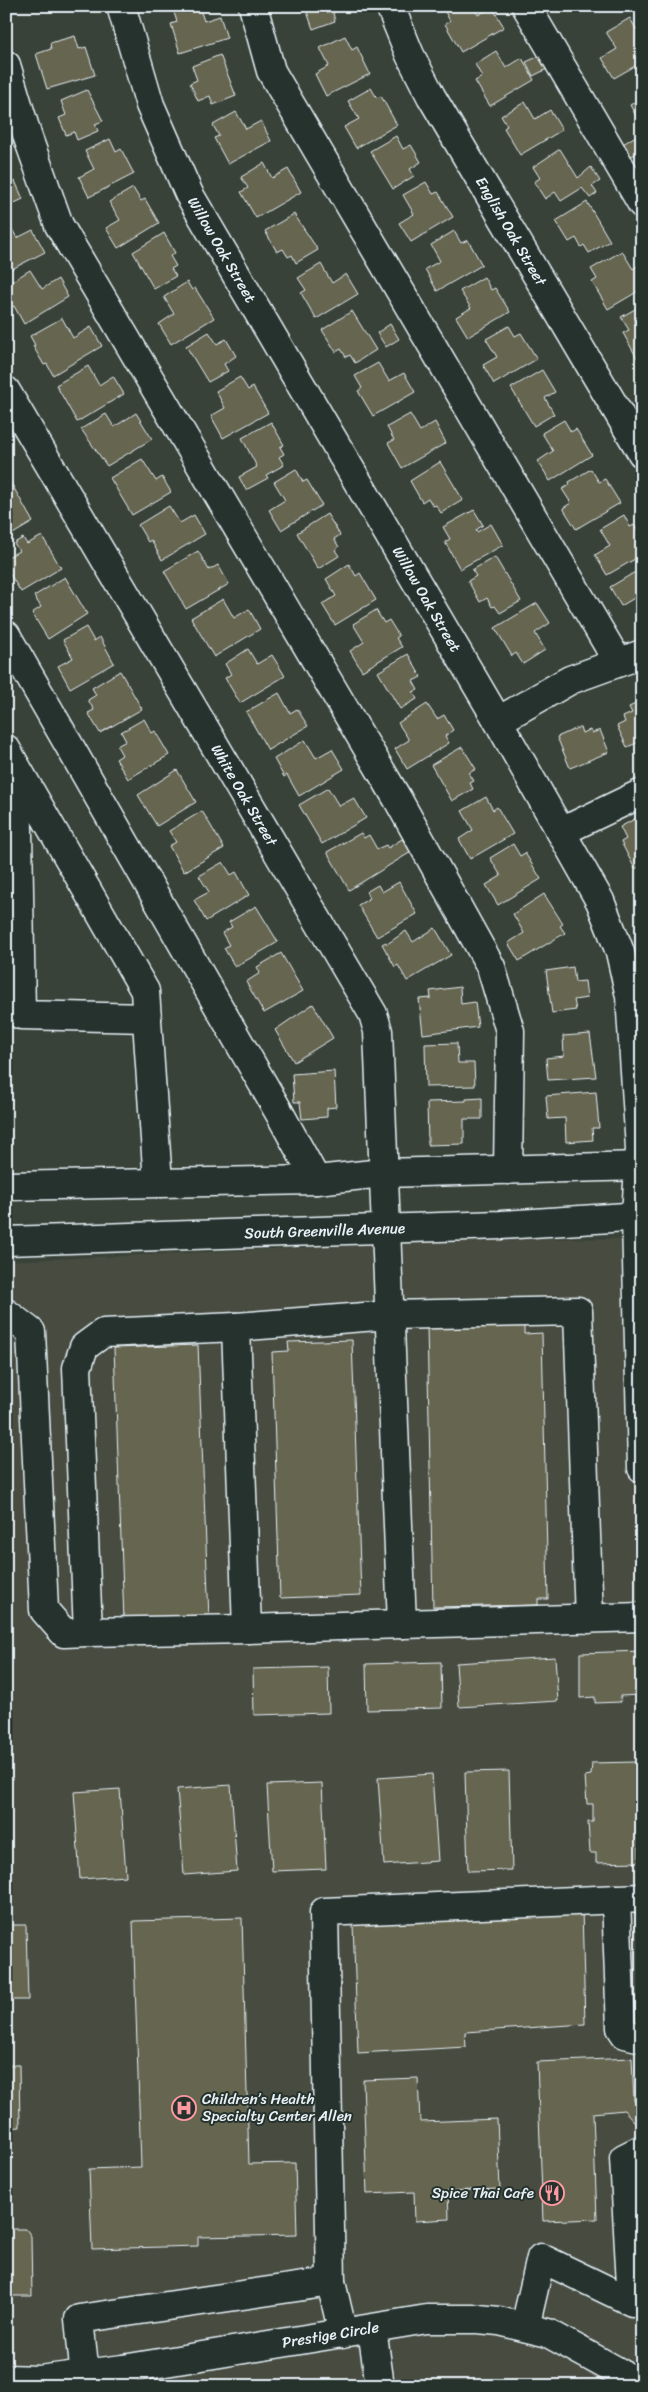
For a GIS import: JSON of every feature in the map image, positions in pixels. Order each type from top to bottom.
[{"type":"street","name":"Willow Oak Street","points":[[120,6],[150,105],[189,194],[498,721],[600,901],[620,952],[630,996],[640,1166],[642,1468]]},
{"type":"street","points":[[253,6],[271,71],[630,658],[570,680],[498,721]]},
{"type":"street","name":"English Oak Street","points":[[390,6],[410,55],[431,96],[642,453]]},
{"type":"street","points":[[526,6],[642,204]]},
{"type":"street","points":[[6,65],[28,138],[59,225],[397,798],[491,967],[510,1031],[508,1170]]},
{"type":"street","name":"White Oak Street","points":[[6,391],[373,1014],[378,1030],[402,1624]]},
{"type":"street","points":[[6,635],[266,1088],[316,1180]]},
{"type":"street","points":[[12,759],[145,991],[158,1183]]},
{"type":"street","points":[[12,759],[12,860],[21,1015],[147,1018]]},
{"type":"street","points":[[561,832],[642,793]]},
{"type":"street","points":[[6,1186],[316,1180],[383,1173],[640,1166]]},
{"type":"street","name":"South Greenville Avenue","points":[[6,1241],[501,1225],[639,1216]]},
{"type":"street","points":[[88,1632],[77,1368],[84,1347],[103,1333],[390,1315],[578,1311],[589,1619]]},
{"type":"street","points":[[6,1313],[31,1332],[44,1610],[64,1633],[247,1630],[642,1617]]},
{"type":"street","points":[[236,1326],[247,1630]]},
{"type":"street","points":[[343,2334],[331,2282],[324,1912],[629,1898],[621,2028],[625,2034],[642,2038]]},
{"type":"street","points":[[525,2327],[541,2258],[632,2302],[624,2158],[642,2149]]},
{"type":"street","points":[[85,2380],[79,2319],[331,2282]]},
{"type":"street","name":"Prestige Circle","points":[[6,2379],[85,2380],[427,2319],[478,2318],[500,2320],[548,2333],[642,2385]]},
{"type":"street","points":[[372,2329],[380,2386]]},
{"type":"shaded area","points":[[518,1238],[642,1239],[642,2386],[6,2386],[6,1261]]},
{"type":"building","points":[[181,6],[199,6],[204,21],[220,16],[227,38],[180,53],[171,24],[177,22],[173,9]]},
{"type":"building","points":[[305,6],[335,6],[337,11],[333,13],[335,21],[313,29]]},
{"type":"building","points":[[451,6],[473,6],[478,15],[492,7],[504,27],[461,52],[445,24],[450,21],[444,10]]},
{"type":"building","points":[[630,18],[636,29],[642,27],[642,62],[614,78],[602,58],[617,49],[606,32]]},
{"type":"building","points":[[75,36],[79,49],[86,47],[95,75],[47,89],[36,54],[51,49],[50,43]]},
{"type":"building","points":[[345,36],[352,50],[357,47],[370,74],[326,96],[315,74],[329,66],[320,48]]},
{"type":"building","points":[[496,51],[506,68],[522,58],[534,80],[490,106],[475,81],[482,77],[475,64]]},
{"type":"building","points":[[220,55],[236,96],[213,105],[210,96],[198,101],[190,83],[197,80],[192,66]]},
{"type":"building","points":[[542,55],[549,68],[533,76],[526,62]]},
{"type":"building","points":[[371,88],[377,98],[381,96],[397,125],[356,148],[344,127],[359,119],[348,101]]},
{"type":"building","points":[[87,90],[103,121],[95,124],[98,131],[77,140],[74,132],[66,135],[59,118],[66,115],[61,101]]},
{"type":"building","points":[[642,98],[642,125],[641,125],[630,105]]},
{"type":"building","points":[[525,102],[535,119],[550,110],[562,130],[520,155],[504,128],[507,126],[501,116]]},
{"type":"building","points":[[236,112],[246,129],[261,121],[271,141],[228,164],[214,138],[219,136],[213,125]]},
{"type":"building","points":[[639,134],[642,138],[642,150],[630,157],[623,144]]},
{"type":"building","points":[[396,136],[403,149],[411,145],[421,162],[410,169],[414,176],[393,189],[370,151]]},
{"type":"building","points":[[110,139],[116,152],[121,149],[134,174],[89,197],[79,177],[94,169],[85,151]]},
{"type":"building","points":[[560,149],[578,178],[591,167],[600,181],[592,186],[597,193],[590,198],[582,188],[561,201],[555,192],[545,199],[534,182],[540,178],[533,167]]},
{"type":"building","points":[[264,163],[272,178],[288,169],[301,192],[256,218],[241,192],[248,188],[241,177]]},
{"type":"building","points":[[15,181],[23,199],[6,207],[6,185]]},
{"type":"building","points":[[426,182],[433,194],[438,192],[453,217],[411,242],[399,223],[414,214],[403,195]]},
{"type":"building","points":[[133,188],[141,201],[145,199],[159,223],[118,248],[106,228],[120,220],[109,202]]},
{"type":"building","points":[[587,202],[610,241],[589,253],[584,245],[581,247],[576,238],[569,242],[556,221]]},
{"type":"building","points":[[294,214],[318,250],[296,263],[292,255],[288,257],[283,249],[277,252],[265,231]]},
{"type":"building","points":[[7,220],[17,238],[33,230],[45,252],[6,272]]},
{"type":"building","points":[[454,231],[461,243],[468,240],[482,265],[437,291],[425,269],[440,261],[431,245]]},
{"type":"building","points":[[164,233],[175,253],[170,256],[176,266],[171,269],[176,276],[154,289],[133,252]]},
{"type":"building","points":[[622,251],[633,269],[639,265],[642,269],[642,289],[608,309],[592,282],[597,279],[591,269]]},
{"type":"building","points":[[321,264],[332,283],[346,274],[358,294],[316,319],[301,293],[306,290],[298,278]]},
{"type":"building","points":[[30,270],[42,289],[58,279],[68,297],[24,324],[14,306],[11,307],[6,299],[6,285]]},
{"type":"building","points":[[484,277],[491,290],[495,288],[510,312],[468,337],[456,317],[471,308],[460,291]]},
{"type":"building","points":[[187,282],[192,290],[195,288],[214,318],[171,344],[159,324],[174,314],[164,297]]},
{"type":"building","points":[[642,305],[642,356],[637,358],[623,333],[629,330],[621,317]]},
{"type":"building","points":[[352,311],[376,350],[355,363],[350,355],[346,357],[341,349],[336,352],[322,330]]},
{"type":"building","points":[[62,318],[73,338],[91,327],[102,346],[53,375],[47,364],[44,365],[33,346],[35,345],[30,336]]},
{"type":"building","points":[[390,324],[399,339],[386,347],[377,333]]},
{"type":"building","points":[[509,326],[515,336],[521,333],[537,359],[494,384],[483,365],[497,357],[486,339]]},
{"type":"building","points":[[209,332],[217,344],[226,339],[236,356],[224,364],[228,371],[208,382],[186,346]]},
{"type":"building","points":[[378,363],[389,381],[404,373],[415,392],[373,416],[358,391],[362,388],[355,376]]},
{"type":"building","points":[[88,366],[99,385],[113,376],[124,394],[77,422],[56,385]]},
{"type":"building","points":[[542,370],[555,392],[545,398],[554,414],[534,426],[511,388]]},
{"type":"building","points":[[240,377],[248,390],[253,387],[268,413],[223,438],[211,416],[225,408],[216,391]]},
{"type":"building","points":[[136,413],[152,439],[107,466],[81,429],[106,414],[114,427]]},
{"type":"building","points":[[410,414],[420,431],[435,422],[446,443],[402,468],[388,443],[394,440],[387,427]]},
{"type":"building","points":[[564,420],[571,432],[576,429],[592,455],[550,481],[538,461],[553,451],[542,433]]},
{"type":"building","points":[[271,422],[284,445],[280,447],[284,454],[279,457],[284,465],[266,475],[268,478],[246,490],[239,477],[257,467],[242,438]]},
{"type":"building","points":[[142,459],[156,481],[162,477],[171,492],[132,515],[110,478]]},
{"type":"building","points":[[440,462],[463,500],[441,513],[428,498],[422,502],[410,481]]},
{"type":"building","points":[[296,469],[303,482],[307,480],[322,505],[281,530],[269,510],[285,500],[274,482]]},
{"type":"building","points":[[591,469],[599,482],[605,479],[620,503],[576,529],[563,508],[571,503],[562,489],[570,485],[569,482]]},
{"type":"building","points":[[11,483],[33,522],[6,538],[6,486]]},
{"type":"building","points":[[169,506],[180,523],[194,515],[205,534],[162,560],[151,540],[148,542],[138,525]]},
{"type":"building","points":[[474,510],[483,525],[476,530],[477,532],[491,524],[503,545],[460,569],[445,542],[450,539],[443,527]]},
{"type":"building","points":[[327,514],[340,535],[334,539],[339,547],[335,550],[339,556],[318,569],[297,533]]},
{"type":"building","points":[[624,515],[630,527],[634,525],[642,537],[642,555],[607,575],[595,555],[610,546],[600,529]]},
{"type":"building","points":[[42,536],[61,568],[21,592],[6,568],[6,558],[19,551],[14,543],[23,538],[27,544]]},
{"type":"building","points":[[198,551],[209,570],[218,565],[229,584],[186,609],[164,571]]},
{"type":"building","points":[[495,557],[521,601],[500,613],[495,606],[492,607],[487,598],[480,602],[468,581],[476,576],[472,570]]},
{"type":"building","points":[[349,564],[356,576],[360,573],[376,600],[335,625],[322,604],[336,596],[326,579]]},
{"type":"building","points":[[642,568],[642,607],[636,597],[621,606],[610,587]]},
{"type":"building","points":[[65,577],[87,614],[48,639],[32,613],[41,607],[34,596]]},
{"type":"building","points":[[223,599],[234,618],[249,609],[260,629],[214,657],[191,618]]},
{"type":"building","points":[[537,603],[550,623],[535,633],[545,650],[523,664],[516,653],[512,656],[495,628]]},
{"type":"building","points":[[376,610],[384,623],[389,620],[399,636],[396,638],[402,647],[362,671],[350,651],[364,642],[353,624]]},
{"type":"building","points":[[86,627],[94,641],[100,637],[114,663],[70,688],[58,666],[73,658],[63,640]]},
{"type":"building","points":[[248,649],[257,664],[272,655],[285,676],[240,703],[225,678],[231,674],[225,664]]},
{"type":"building","points":[[408,654],[421,677],[413,681],[418,690],[413,692],[417,699],[400,709],[378,672]]},
{"type":"building","points":[[120,671],[142,709],[100,733],[88,713],[94,710],[88,700],[96,695],[92,688]]},
{"type":"building","points":[[279,693],[290,713],[297,709],[308,726],[268,750],[246,712]]},
{"type":"building","points":[[642,701],[642,741],[627,747],[617,726],[625,722],[623,717],[632,713],[629,707]]},
{"type":"building","points":[[427,704],[437,719],[444,715],[453,730],[445,736],[449,743],[407,769],[395,749],[409,740],[398,723]]},
{"type":"building","points":[[144,719],[152,733],[155,731],[169,755],[128,779],[116,759],[122,755],[117,746],[126,741],[121,732]]},
{"type":"building","points":[[580,727],[582,733],[590,730],[592,733],[600,730],[609,752],[570,768],[557,737]]},
{"type":"building","points":[[305,740],[316,758],[332,749],[344,769],[299,796],[287,775],[284,777],[274,759]]},
{"type":"building","points":[[462,747],[476,769],[469,773],[474,781],[470,783],[473,789],[452,801],[431,765]]},
{"type":"building","points":[[177,770],[196,802],[157,826],[138,795]]},
{"type":"building","points":[[328,788],[339,806],[354,798],[366,818],[322,844],[299,805]]},
{"type":"building","points":[[486,797],[493,810],[497,807],[513,834],[470,859],[459,839],[473,830],[462,811]]},
{"type":"building","points":[[202,811],[224,848],[184,872],[169,846],[176,842],[169,831]]},
{"type":"building","points":[[642,815],[642,865],[635,869],[621,842],[626,839],[620,827]]},
{"type":"building","points":[[361,833],[364,838],[369,835],[377,849],[386,845],[388,848],[402,839],[411,852],[349,890],[327,852]]},
{"type":"building","points":[[513,844],[520,856],[525,853],[541,879],[498,905],[486,885],[501,876],[490,858]]},
{"type":"building","points":[[223,862],[231,875],[236,872],[249,895],[206,921],[194,900],[209,892],[199,876]]},
{"type":"building","points":[[399,882],[417,914],[377,937],[358,905],[370,898],[366,892],[378,885],[382,892]]},
{"type":"building","points":[[544,894],[563,924],[560,926],[565,933],[519,961],[508,943],[524,933],[513,914]]},
{"type":"building","points":[[256,906],[278,942],[235,967],[224,948],[229,945],[222,933],[232,927],[229,922]]},
{"type":"building","points":[[435,928],[451,955],[407,981],[398,965],[395,967],[382,944],[386,942],[387,944],[406,931],[413,942]]},
{"type":"building","points":[[281,953],[303,991],[264,1013],[246,982],[260,973],[257,967]]},
{"type":"building","points":[[573,967],[575,982],[585,981],[587,998],[574,1000],[576,1010],[552,1013],[546,971]]},
{"type":"building","points":[[460,987],[461,1004],[475,1002],[478,1027],[423,1034],[419,999],[431,998],[430,991]]},
{"type":"building","points":[[313,1004],[333,1038],[294,1062],[275,1030]]},
{"type":"building","points":[[590,1034],[596,1077],[548,1080],[546,1058],[564,1056],[563,1036]]},
{"type":"building","points":[[457,1043],[458,1063],[474,1063],[475,1086],[426,1087],[425,1044]]},
{"type":"building","points":[[334,1071],[336,1107],[327,1108],[327,1117],[302,1119],[300,1102],[294,1102],[292,1074]]},
{"type":"building","points":[[596,1092],[599,1128],[592,1128],[593,1140],[566,1142],[565,1118],[548,1119],[546,1096]]},
{"type":"building","points":[[482,1098],[482,1119],[464,1119],[464,1144],[428,1145],[427,1102],[466,1101],[466,1099]]},
{"type":"building","points":[[524,1324],[524,1334],[542,1333],[548,1599],[538,1599],[538,1605],[433,1607],[427,1326]]},
{"type":"building","points":[[352,1340],[361,1595],[280,1598],[272,1352],[289,1351],[288,1342]]},
{"type":"building","points":[[198,1345],[209,1619],[124,1621],[114,1348]]},
{"type":"building","points":[[642,1651],[642,1700],[640,1695],[620,1696],[621,1702],[595,1703],[595,1697],[580,1698],[580,1653]]},
{"type":"building","points":[[555,1657],[558,1701],[459,1707],[456,1663]]},
{"type":"building","points":[[441,1662],[442,1708],[367,1710],[366,1664]]},
{"type":"building","points":[[328,1667],[329,1713],[254,1715],[253,1669]]},
{"type":"building","points":[[636,1762],[639,1862],[596,1863],[596,1853],[590,1853],[588,1822],[593,1822],[593,1804],[587,1804],[585,1776],[591,1775],[592,1763]]},
{"type":"building","points":[[509,1771],[512,1870],[468,1871],[465,1772]]},
{"type":"building","points":[[432,1774],[438,1861],[384,1865],[378,1778]]},
{"type":"building","points":[[322,1783],[326,1869],[272,1871],[267,1785]]},
{"type":"building","points":[[231,1785],[237,1871],[184,1875],[177,1789]]},
{"type":"building","points":[[120,1789],[126,1876],[80,1879],[74,1792]]},
{"type":"building","points":[[582,1908],[585,2024],[465,2032],[466,2047],[358,2053],[353,1924]]},
{"type":"building","points":[[242,1918],[249,2164],[295,2163],[297,2235],[198,2237],[198,2246],[92,2249],[89,2169],[141,2167],[133,1921]]},
{"type":"building","points":[[6,1925],[26,1925],[28,2000],[6,2000]]},
{"type":"building","points":[[632,2058],[634,2101],[640,2106],[638,2108],[642,2111],[642,2130],[624,2110],[593,2113],[597,2219],[543,2221],[537,2062]]},
{"type":"building","points":[[6,2065],[19,2065],[20,2127],[6,2128]]},
{"type":"building","points":[[418,2078],[420,2122],[497,2119],[500,2189],[448,2191],[449,2219],[415,2221],[414,2192],[367,2194],[363,2080]]},
{"type":"building","points":[[6,2229],[26,2229],[31,2236],[32,2296],[6,2296]]},
{"type":"place","name":"Children’s Health Specialty Center Allen","points":[[184,2108]]},
{"type":"place","name":"Spice Thai Cafe","points":[[552,2193]]}]
